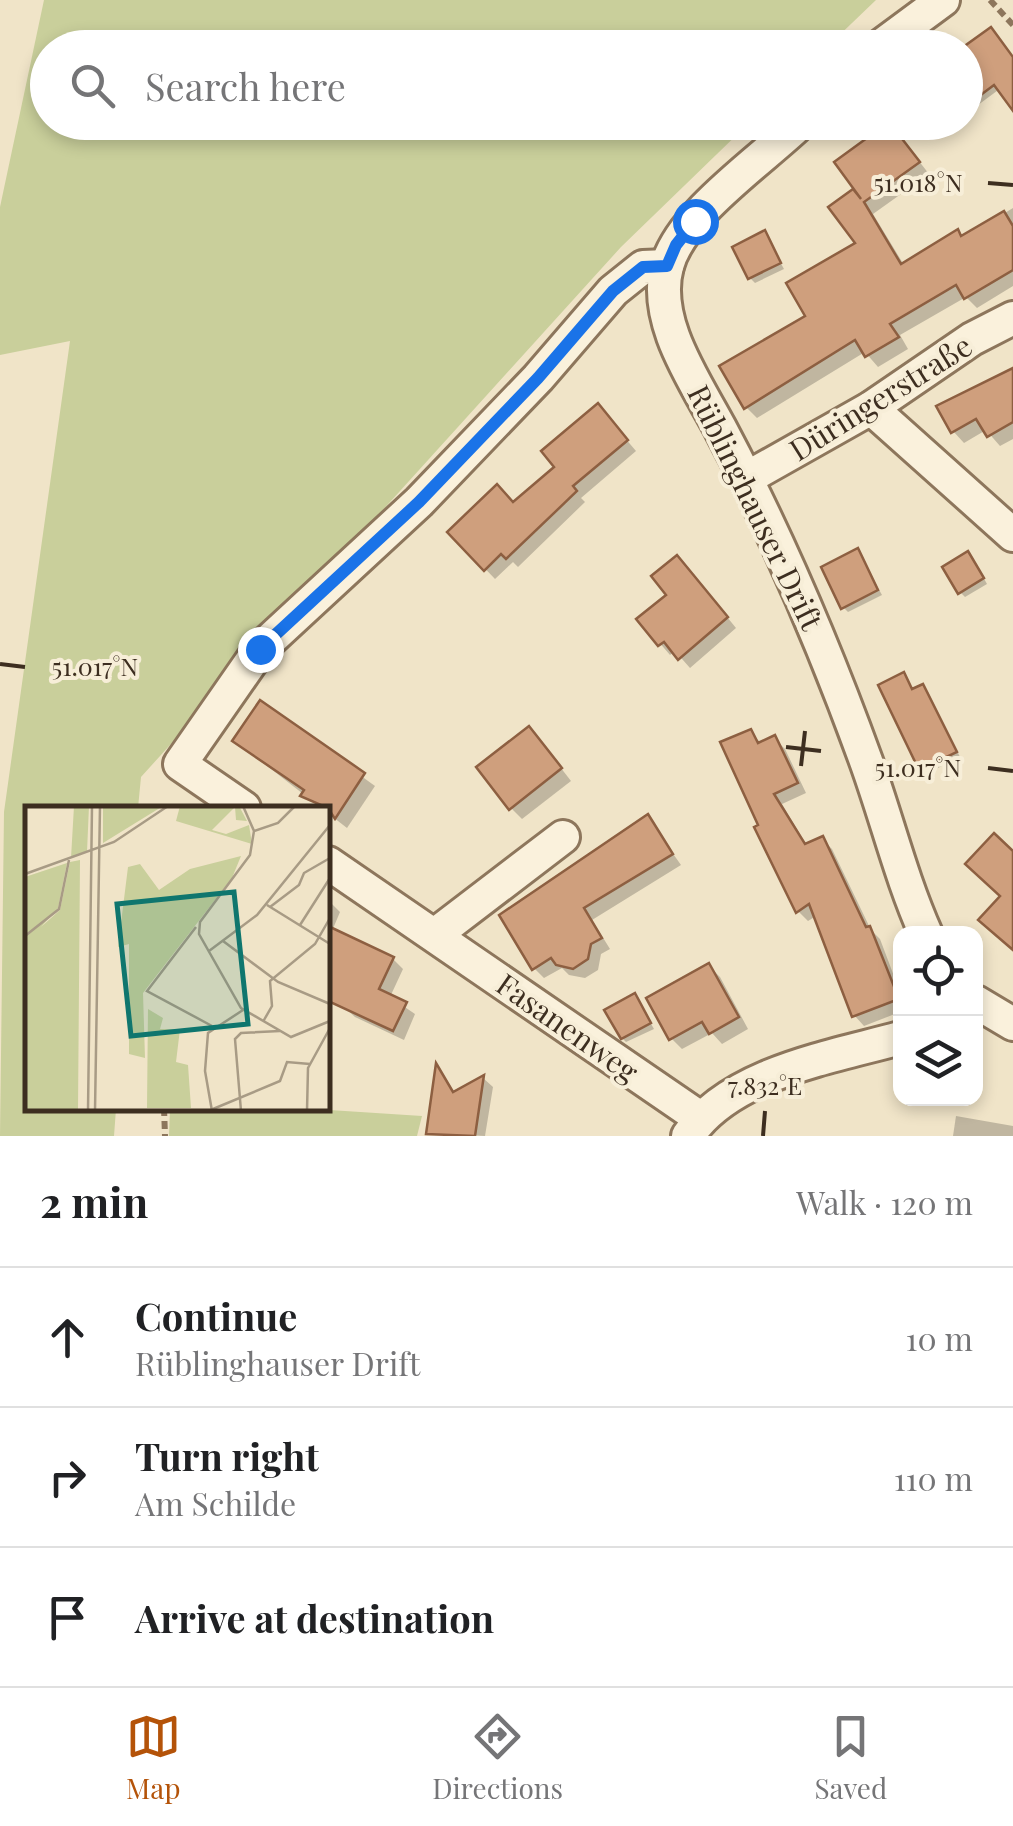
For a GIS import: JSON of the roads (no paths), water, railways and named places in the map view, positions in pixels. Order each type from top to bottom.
[{"type":"street","points":[[902,30],[943,0]]},
{"type":"street","points":[[241,806],[180,764],[260,649],[419,502],[538,378],[613,291],[643,267],[667,266],[676,245],[695,221],[781,140]]},
{"type":"street","name":"Rüblinghauser Drift","points":[[667,266],[663,296],[670,327],[747,478],[828,656],[923,926]]},
{"type":"street","name":"Düringerstraße","points":[[747,478],[871,408],[972,338],[1013,318]]},
{"type":"street","points":[[871,408],[1013,535]]},
{"type":"street","points":[[436,934],[563,837]]},
{"type":"street","name":"Fasanenweg","points":[[330,865],[436,934],[694,1127]]},
{"type":"street","points":[[694,1127],[751,1086],[806,1064],[893,1040]]}]
